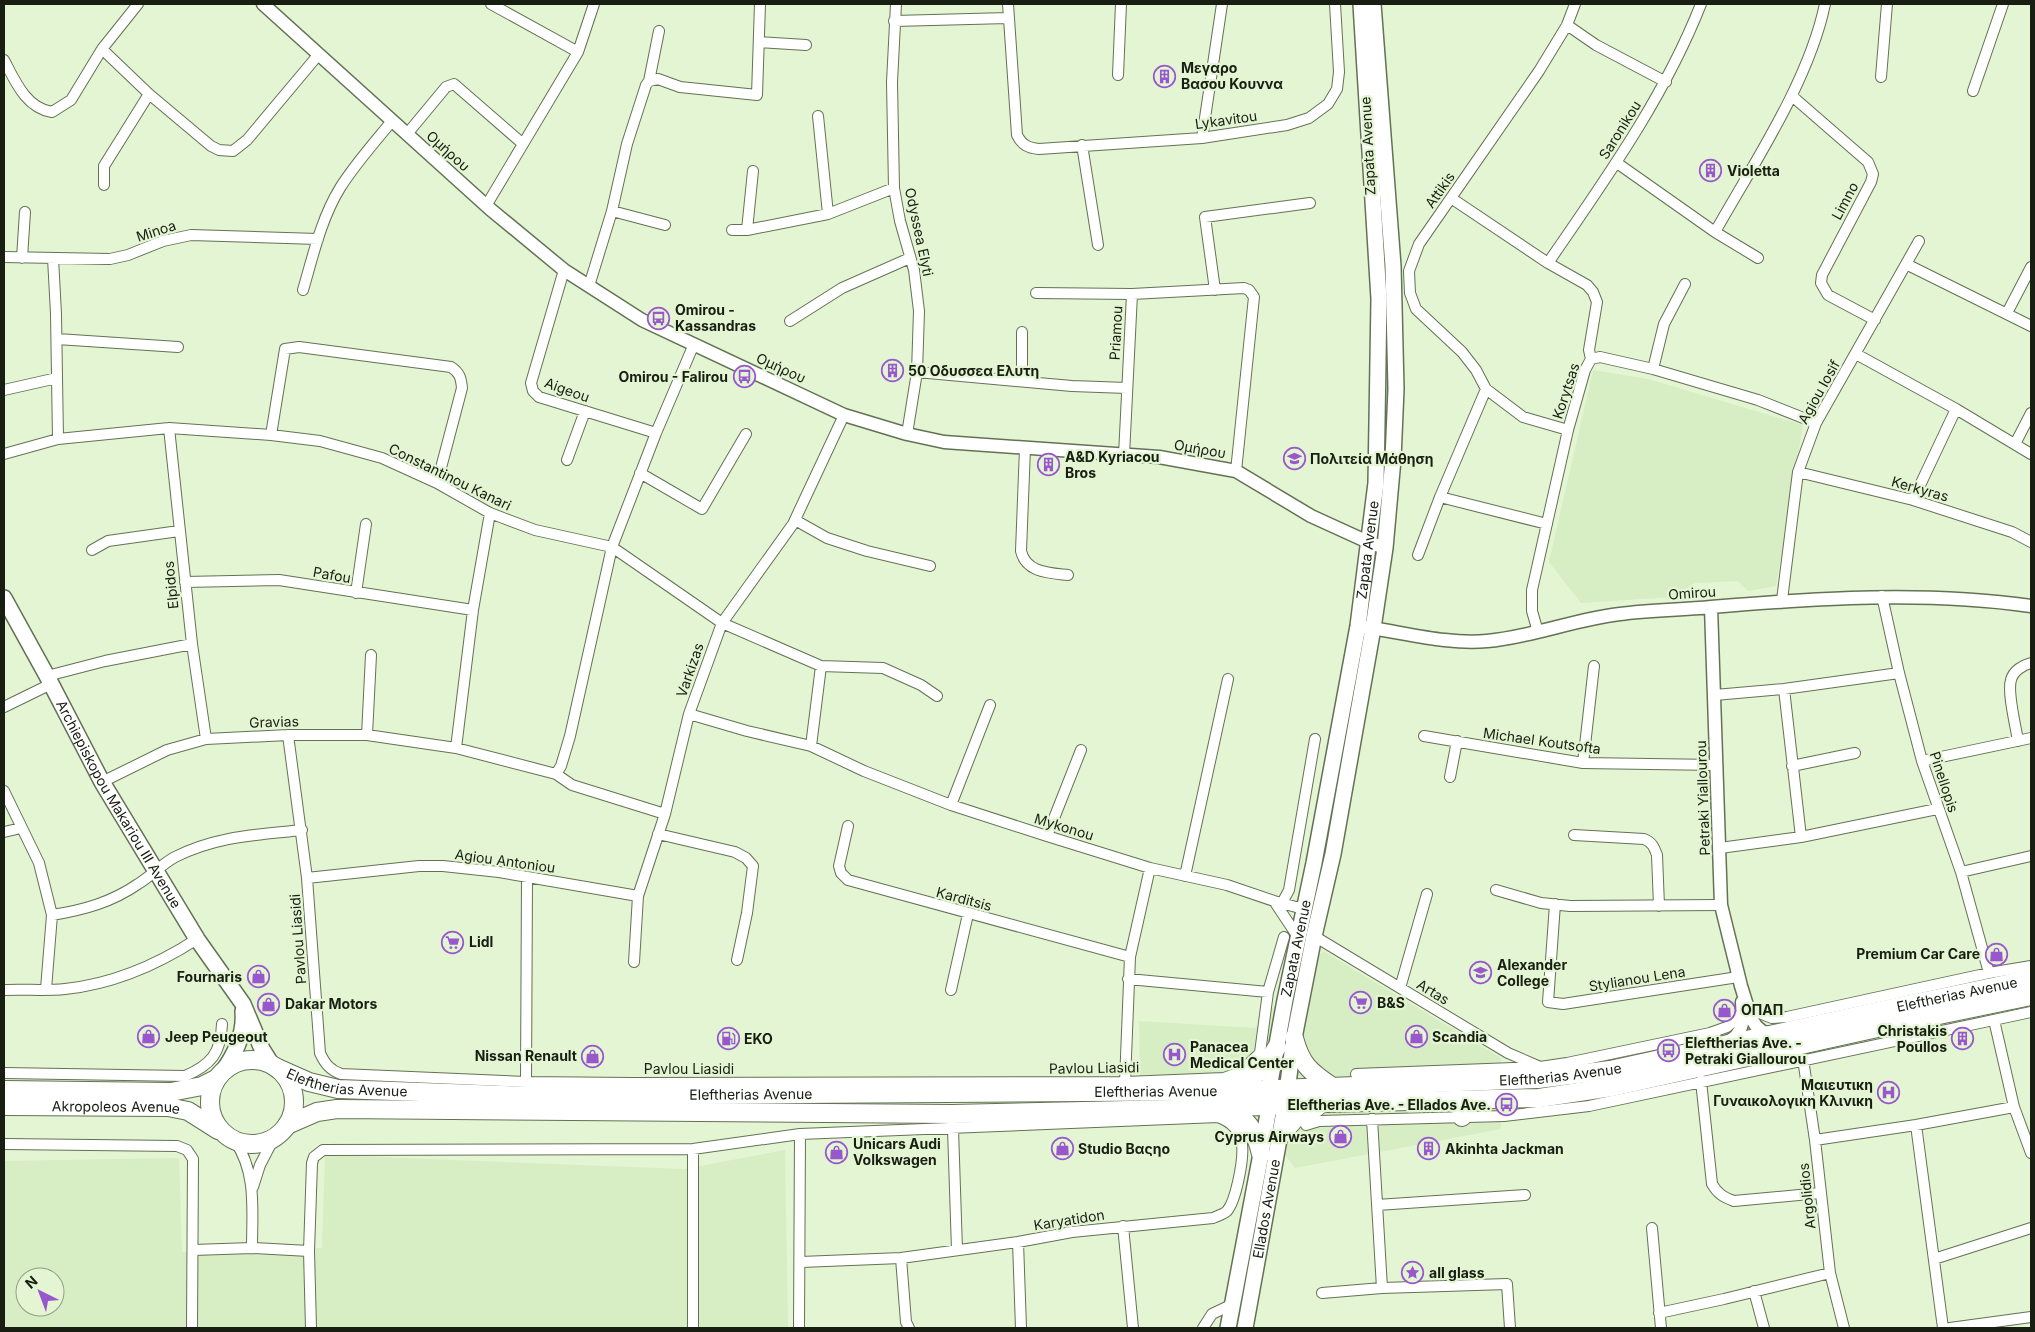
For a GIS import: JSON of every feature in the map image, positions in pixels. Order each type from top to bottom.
[{"type":"highway","name":"Eleftherias Avenue","points":[[287,1125],[317,1112],[337,1109],[952,1114],[1216,1113],[1277,1106],[1329,1095],[1538,1079],[1610,1070],[1897,1007],[2031,980]]},
{"type":"highway","name":"Eleftherias Avenue","points":[[274,1066],[309,1082],[338,1089],[530,1096],[684,1094],[749,1088],[1222,1091],[1278,1088],[1461,1109],[1612,1087],[2031,996]]},
{"type":"highway","points":[[1280,1136],[1295,1119],[1329,1095],[1305,1066],[1298,1053],[1294,1038]]},
{"type":"highway","points":[[1222,1091],[1252,1079],[1268,1063],[1277,1047]]},
{"type":"highway","points":[[246,1060],[260,1061],[274,1066],[285,1076],[293,1095],[293,1108],[287,1125],[274,1138],[259,1144],[243,1143],[229,1137],[214,1121],[210,1104],[212,1087],[220,1075],[234,1064],[246,1060]]},
{"type":"highway","name":"Akropoleos Avenue","points":[[4,1090],[171,1092],[202,1086],[220,1075]]},
{"type":"highway","name":"Akropoleos Avenue","points":[[4,1106],[168,1107],[198,1116],[229,1137]]},
{"type":"highway","points":[[1216,1113],[1240,1116],[1257,1137],[1261,1154]]},
{"type":"main road","name":"Zapata Avenue","points":[[1278,1088],[1277,1047],[1291,937],[1304,907],[1314,863],[1358,626],[1376,483],[1379,299],[1361,4]]},
{"type":"main road","name":"Zapata Avenue","points":[[1278,1088],[1294,1038],[1332,854],[1373,628],[1385,548],[1393,460],[1396,389],[1393,266],[1373,4]]},
{"type":"main road","name":"Archiepiskopou Makariou III Avenue","points":[[4,598],[102,782],[197,939],[243,1004],[262,1049],[274,1066]]},
{"type":"main road","points":[[220,1075],[234,1054],[241,1038],[244,1021],[243,1004]]},
{"type":"main road","name":"Ellados Avenue","points":[[1245,1328],[1280,1136],[1277,1106],[1278,1088]]},
{"type":"main road","name":"Ellados Avenue","points":[[1228,1328],[1261,1154],[1277,1106]]},
{"type":"street","points":[[4,60],[21,92],[35,106],[52,112],[71,100],[102,49],[138,4]]},
{"type":"street","name":"Ομήρου","points":[[263,4],[486,206],[564,270],[642,320],[844,415],[907,434],[944,442],[1159,457],[1236,471],[1311,516],[1385,548]]},
{"type":"street","points":[[491,4],[578,52]]},
{"type":"street","points":[[486,206],[578,52],[594,4]]},
{"type":"street","points":[[649,81],[658,79],[680,87],[757,95],[760,4]]},
{"type":"street","name":"Odyssea Elyti","points":[[896,4],[892,82],[894,188],[914,270],[919,311],[917,372],[907,434]]},
{"type":"street","points":[[894,21],[1008,18],[1008,4]]},
{"type":"street","points":[[1118,75],[1121,4]]},
{"type":"street","points":[[1202,138],[1222,4]]},
{"type":"street","name":"Lykavitou","points":[[1008,18],[1016,129],[1020,142],[1031,148],[1038,149],[1202,138],[1296,123],[1315,115],[1328,104],[1336,93],[1339,80],[1335,4]]},
{"type":"street","name":"Attikis","points":[[1568,430],[1523,417],[1486,389],[1476,370],[1462,352],[1416,310],[1410,293],[1410,271],[1419,244],[1539,71],[1567,25],[1575,4]]},
{"type":"street","name":"Saronikou","points":[[1548,263],[1617,163],[1666,82],[1701,4]]},
{"type":"street","points":[[1715,232],[1792,96],[1817,35],[1825,4]]},
{"type":"street","points":[[1881,77],[1887,4]]},
{"type":"street","points":[[1973,91],[2003,4]]},
{"type":"street","points":[[1567,25],[1596,45],[1666,82]]},
{"type":"street","points":[[589,286],[612,211],[627,144],[646,85],[649,81],[659,31]]},
{"type":"street","points":[[758,42],[806,45]]},
{"type":"street","points":[[102,49],[149,94],[211,146],[219,150],[233,151],[247,140],[318,54]]},
{"type":"street","points":[[407,134],[446,87],[454,84],[523,144]]},
{"type":"street","points":[[104,185],[104,166],[149,94]]},
{"type":"street","name":"Limno","points":[[1792,96],[1868,162],[1872,169],[1871,182],[1822,275],[1821,283],[1828,294],[1875,320]]},
{"type":"street","points":[[818,116],[828,214]]},
{"type":"street","points":[[303,290],[328,210],[339,188],[392,121]]},
{"type":"street","points":[[1082,145],[1098,245]]},
{"type":"street","points":[[1617,163],[1715,232],[1758,258]]},
{"type":"street","points":[[746,230],[753,170]]},
{"type":"street","points":[[732,230],[746,230],[828,214],[894,188]]},
{"type":"street","points":[[1451,198],[1548,263],[1587,285],[1593,292],[1597,302],[1589,350],[1591,359]]},
{"type":"street","points":[[1215,290],[1205,217],[1310,203]]},
{"type":"street","points":[[612,211],[665,225]]},
{"type":"street","points":[[22,258],[25,212]]},
{"type":"street","name":"Minoa","points":[[4,257],[110,259],[128,255],[163,241],[191,235],[318,239]]},
{"type":"street","name":"Agiou Iosif","points":[[1782,600],[1798,472],[1816,423],[1919,241]]},
{"type":"street","points":[[53,258],[57,339],[58,439]]},
{"type":"street","points":[[790,321],[842,288],[910,258]]},
{"type":"street","points":[[1906,264],[2031,326]]},
{"type":"street","points":[[2007,313],[2031,266]]},
{"type":"street","name":"Aigeou","points":[[564,270],[531,382],[533,391],[539,397],[656,433]]},
{"type":"street","points":[[1653,369],[1664,324],[1685,284]]},
{"type":"street","name":"Priamou","points":[[1124,455],[1132,294],[1244,288],[1254,297],[1236,471]]},
{"type":"street","points":[[1036,293],[1132,294]]},
{"type":"street","points":[[1022,332],[1022,381]]},
{"type":"street","points":[[57,339],[178,347]]},
{"type":"street","points":[[556,774],[561,766],[570,736],[612,547],[656,433],[694,344]]},
{"type":"street","points":[[270,435],[284,349],[299,347],[451,368],[458,372],[462,388],[437,483]]},
{"type":"street","points":[[1856,354],[1956,409],[2031,454]]},
{"type":"street","name":"Korytsas","points":[[1538,632],[1532,611],[1532,590],[1568,430],[1585,370],[1591,359],[1600,357],[1653,369],[1758,400],[1816,423]]},
{"type":"street","points":[[917,372],[1127,388]]},
{"type":"street","points":[[4,390],[57,378]]},
{"type":"street","points":[[1418,555],[1440,497],[1486,389]]},
{"type":"street","points":[[1913,500],[1956,409]]},
{"type":"street","points":[[567,460],[586,411]]},
{"type":"street","points":[[2015,444],[2031,413]]},
{"type":"street","name":"Varkizas","points":[[634,962],[638,896],[665,814],[690,714],[722,623],[795,520],[844,415]]},
{"type":"street","name":"Constantinou Kanari","points":[[4,454],[58,439],[169,428],[270,435],[320,441],[382,458],[437,483],[490,514],[535,530],[612,547],[722,623],[821,666],[884,668],[921,685],[937,696]]},
{"type":"street","name":"Elpidos","points":[[169,428],[192,644],[206,739]]},
{"type":"street","points":[[640,473],[702,509],[746,434]]},
{"type":"street","points":[[1025,448],[1021,551],[1023,558],[1041,572],[1068,575]]},
{"type":"street","name":"Kerkyras","points":[[1798,472],[1913,500],[2012,532],[2031,542]]},
{"type":"street","points":[[1440,497],[1547,524]]},
{"type":"street","points":[[456,748],[473,610],[490,514]]},
{"type":"street","points":[[795,520],[827,538],[867,551],[930,566]]},
{"type":"street","points":[[356,593],[366,524]]},
{"type":"street","points":[[92,550],[108,541],[179,531]]},
{"type":"street","name":"Pafou","points":[[185,582],[280,580],[473,610]]},
{"type":"street","name":"Omirou","points":[[1358,626],[1468,642],[1495,640],[1538,632],[1611,615],[1782,600],[1882,596],[1946,598],[2031,606]]},
{"type":"street","name":"Pinellopis","points":[[1882,596],[1899,673],[1922,761],[1937,809],[1961,872],[1988,973]]},
{"type":"street","name":"Petraki Yiallourou","points":[[1711,607],[1721,905],[1746,1012],[1739,1034],[1734,1039],[1714,1048]]},
{"type":"street","points":[[4,707],[49,680],[105,661],[192,644]]},
{"type":"street","points":[[367,735],[372,655]]},
{"type":"street","points":[[2018,741],[2010,689],[2011,680],[2020,668],[2031,663]]},
{"type":"street","points":[[811,746],[821,666]]},
{"type":"street","points":[[1582,763],[1594,666]]},
{"type":"street","points":[[1715,695],[1784,689],[1899,673]]},
{"type":"street","points":[[1185,876],[1228,679]]},
{"type":"street","points":[[1784,689],[1801,837]]},
{"type":"street","points":[[951,805],[990,704]]},
{"type":"street","name":"Mykonou","points":[[690,714],[747,731],[811,746],[856,768],[951,805],[1047,836],[1150,868],[1227,885],[1278,902],[1304,907]]},
{"type":"street","name":"Gravias","points":[[102,782],[167,750],[206,739],[288,735],[367,735],[456,748],[556,774],[572,785],[665,814]]},
{"type":"street","name":"Pavlou Liasidi","points":[[288,735],[307,878],[320,1054],[333,1071],[341,1074],[526,1082],[698,1082],[749,1088],[1124,1082],[1224,1078],[1240,1072],[1256,1058],[1262,1048],[1268,992],[1291,937]]},
{"type":"street","name":"Michael Koutsofta","points":[[1424,736],[1582,763],[1717,765]]},
{"type":"street","points":[[1922,761],[2031,738]]},
{"type":"street","points":[[1291,937],[1278,902],[1289,890],[1316,739]]},
{"type":"street","points":[[1450,777],[1457,741]]},
{"type":"street","points":[[1047,836],[1082,750]]},
{"type":"street","points":[[1792,766],[1855,753]]},
{"type":"street","points":[[4,791],[39,863],[52,915],[46,989]]},
{"type":"street","points":[[1720,848],[1801,837],[1937,809]]},
{"type":"street","name":"Karditsis","points":[[848,826],[838,866],[841,873],[848,880],[1130,957]]},
{"type":"street","points":[[4,832],[21,828]]},
{"type":"street","points":[[52,915],[78,911],[118,896],[174,858],[201,846],[232,837],[302,830]]},
{"type":"street","points":[[658,834],[735,852],[746,858],[753,866],[747,913],[737,960]]},
{"type":"street","points":[[1574,835],[1644,838],[1650,841],[1655,847],[1657,855],[1659,906]]},
{"type":"street","points":[[1961,872],[2031,856]]},
{"type":"street","name":"Agiou Antoniou","points":[[307,878],[419,866],[472,868],[638,896]]},
{"type":"street","points":[[1124,1082],[1130,957],[1150,868]]},
{"type":"street","points":[[526,1082],[527,878]]},
{"type":"street","points":[[1496,890],[1541,903],[1570,906],[1721,905]]},
{"type":"street","points":[[1400,988],[1426,894]]},
{"type":"street","name":"Stylianou Lena","points":[[1555,904],[1548,1002],[1563,1004],[1740,981]]},
{"type":"street","points":[[951,990],[968,914]]},
{"type":"street","name":"Artas","points":[[1314,936],[1508,1053],[1540,1067]]},
{"type":"street","points":[[4,990],[64,989],[124,976],[168,958],[197,939]]},
{"type":"street","points":[[1746,1012],[1772,1018],[1787,1017],[1988,973],[2031,966]]},
{"type":"street","points":[[1128,979],[1268,992]]},
{"type":"street","points":[[1746,1012],[1763,1032],[1777,1034]]},
{"type":"street","points":[[1356,1074],[1540,1067],[1567,1063],[1710,1033],[1727,1027],[1746,1012]]},
{"type":"street","points":[[1306,1125],[1319,1121],[1372,1119],[1461,1109],[1504,1116],[1588,1106],[2031,1012]]},
{"type":"street","points":[[1994,1020],[2014,1107],[2031,1153]]},
{"type":"street","points":[[4,1073],[185,1076],[202,1069],[215,1054],[221,1039],[222,1024]]},
{"type":"street","name":"Argolidios","points":[[1803,1059],[1815,1140],[1830,1272],[1844,1328]]},
{"type":"street","points":[[1701,1081],[1712,1184],[1717,1192],[1723,1197],[1734,1201],[1820,1193]]},
{"type":"street","points":[[684,1094],[698,1082]]},
{"type":"street","points":[[1815,1140],[1916,1125],[2014,1107]]},
{"type":"street","points":[[312,1328],[309,1251],[312,1163],[318,1153],[323,1150],[693,1149],[800,1134],[953,1129],[1216,1113]]},
{"type":"street","name":"Karyatidon","points":[[801,1262],[901,1258],[1018,1242],[1072,1232],[1213,1218],[1227,1211],[1235,1195],[1243,1147],[1238,1130],[1216,1113]]},
{"type":"street","points":[[1372,1119],[1382,1288]]},
{"type":"street","points":[[1916,1125],[1943,1328]]},
{"type":"street","points":[[953,1129],[957,1250]]},
{"type":"street","points":[[799,1328],[801,1262],[800,1134]]},
{"type":"street","points":[[229,1137],[246,1162],[253,1189]]},
{"type":"street","points":[[252,1248],[253,1189],[260,1165],[274,1138]]},
{"type":"street","points":[[4,1144],[177,1146],[190,1154],[193,1159],[192,1328]]},
{"type":"street","points":[[693,1149],[693,1328]]},
{"type":"street","points":[[1377,1205],[1525,1194]]},
{"type":"street","points":[[1123,1226],[1133,1328]]},
{"type":"street","points":[[1652,1228],[1661,1328]]},
{"type":"street","points":[[1934,1259],[2031,1228]]},
{"type":"street","points":[[1018,1242],[1021,1328]]},
{"type":"street","points":[[193,1250],[252,1248],[309,1251]]},
{"type":"street","points":[[901,1258],[908,1328]]},
{"type":"street","points":[[1659,1312],[1754,1292],[1830,1272]]},
{"type":"street","points":[[1322,1292],[1507,1284],[1510,1328]]},
{"type":"street","points":[[1754,1292],[1764,1328]]},
{"type":"street","points":[[1203,1328],[1212,1314],[1233,1304]]},
{"type":"street","points":[[1950,1328],[2031,1316]]},
{"type":"shaded area","points":[[1593,370],[1648,379],[1803,425],[1776,586],[1748,591],[1738,581],[1695,583],[1672,597],[1581,603],[1549,562]]},
{"type":"shaded area","points":[[1323,951],[1501,1058],[1501,1129],[1295,1168],[1256,1117],[1141,1125],[1139,1021],[1255,1028]]},
{"type":"shaded area","points":[[785,1150],[788,1328],[4,1328],[4,1161],[179,1158],[182,1252],[322,1248],[325,1155],[684,1169]]},
{"type":"place","name":"Μεγαρο Βασου Κουννα","points":[[1165,76]]},
{"type":"place","name":"Violetta","points":[[1711,171]]},
{"type":"place","name":"Omirou - Kassandras","points":[[659,318]]},
{"type":"place","name":"50 Οδυσσεα Ελυτη","points":[[892,371]]},
{"type":"place","name":"Omirou - Falirou","points":[[744,377]]},
{"type":"place","name":"Πολιτεία Μάθηση","points":[[1294,459]]},
{"type":"place","name":"A&D Kyriacou Bros","points":[[1049,465]]},
{"type":"place","name":"Lidl","points":[[453,942]]},
{"type":"place","name":"Premium Car Care","points":[[1996,954]]},
{"type":"place","name":"Alexander College","points":[[1481,973]]},
{"type":"place","name":"Fournaris","points":[[258,977]]},
{"type":"place","name":"B&S","points":[[1361,1003]]},
{"type":"place","name":"Dakar Motors","points":[[269,1004]]},
{"type":"place","name":"ΟΠΑΠ","points":[[1725,1010]]},
{"type":"place","name":"Jeep Peugeout","points":[[149,1037]]},
{"type":"place","name":"Scandia","points":[[1416,1037]]},
{"type":"place","name":"EKO","points":[[728,1039]]},
{"type":"place","name":"Christakis Poullos","points":[[1963,1039]]},
{"type":"place","name":"Eleftherias Ave. - Petraki Giallourou","points":[[1669,1051]]},
{"type":"place","name":"Panacea Medical Center","points":[[1174,1055]]},
{"type":"place","name":"Nissan Renault","points":[[593,1056]]},
{"type":"place","name":"Μαιευτικη Γυναικολογικη Κλινικη","points":[[1889,1093]]},
{"type":"place","name":"Eleftherias Ave. - Ellados Ave.","points":[[1507,1105]]},
{"type":"place","name":"Cyprus Airways","points":[[1340,1137]]},
{"type":"place","name":"Studio Βαςηο","points":[[1062,1149]]},
{"type":"place","name":"Αkinhta Jackman","points":[[1429,1149]]},
{"type":"place","name":"Unicars Audi Volkswagen","points":[[837,1152]]},
{"type":"place","name":"all glass","points":[[1413,1273]]}]
